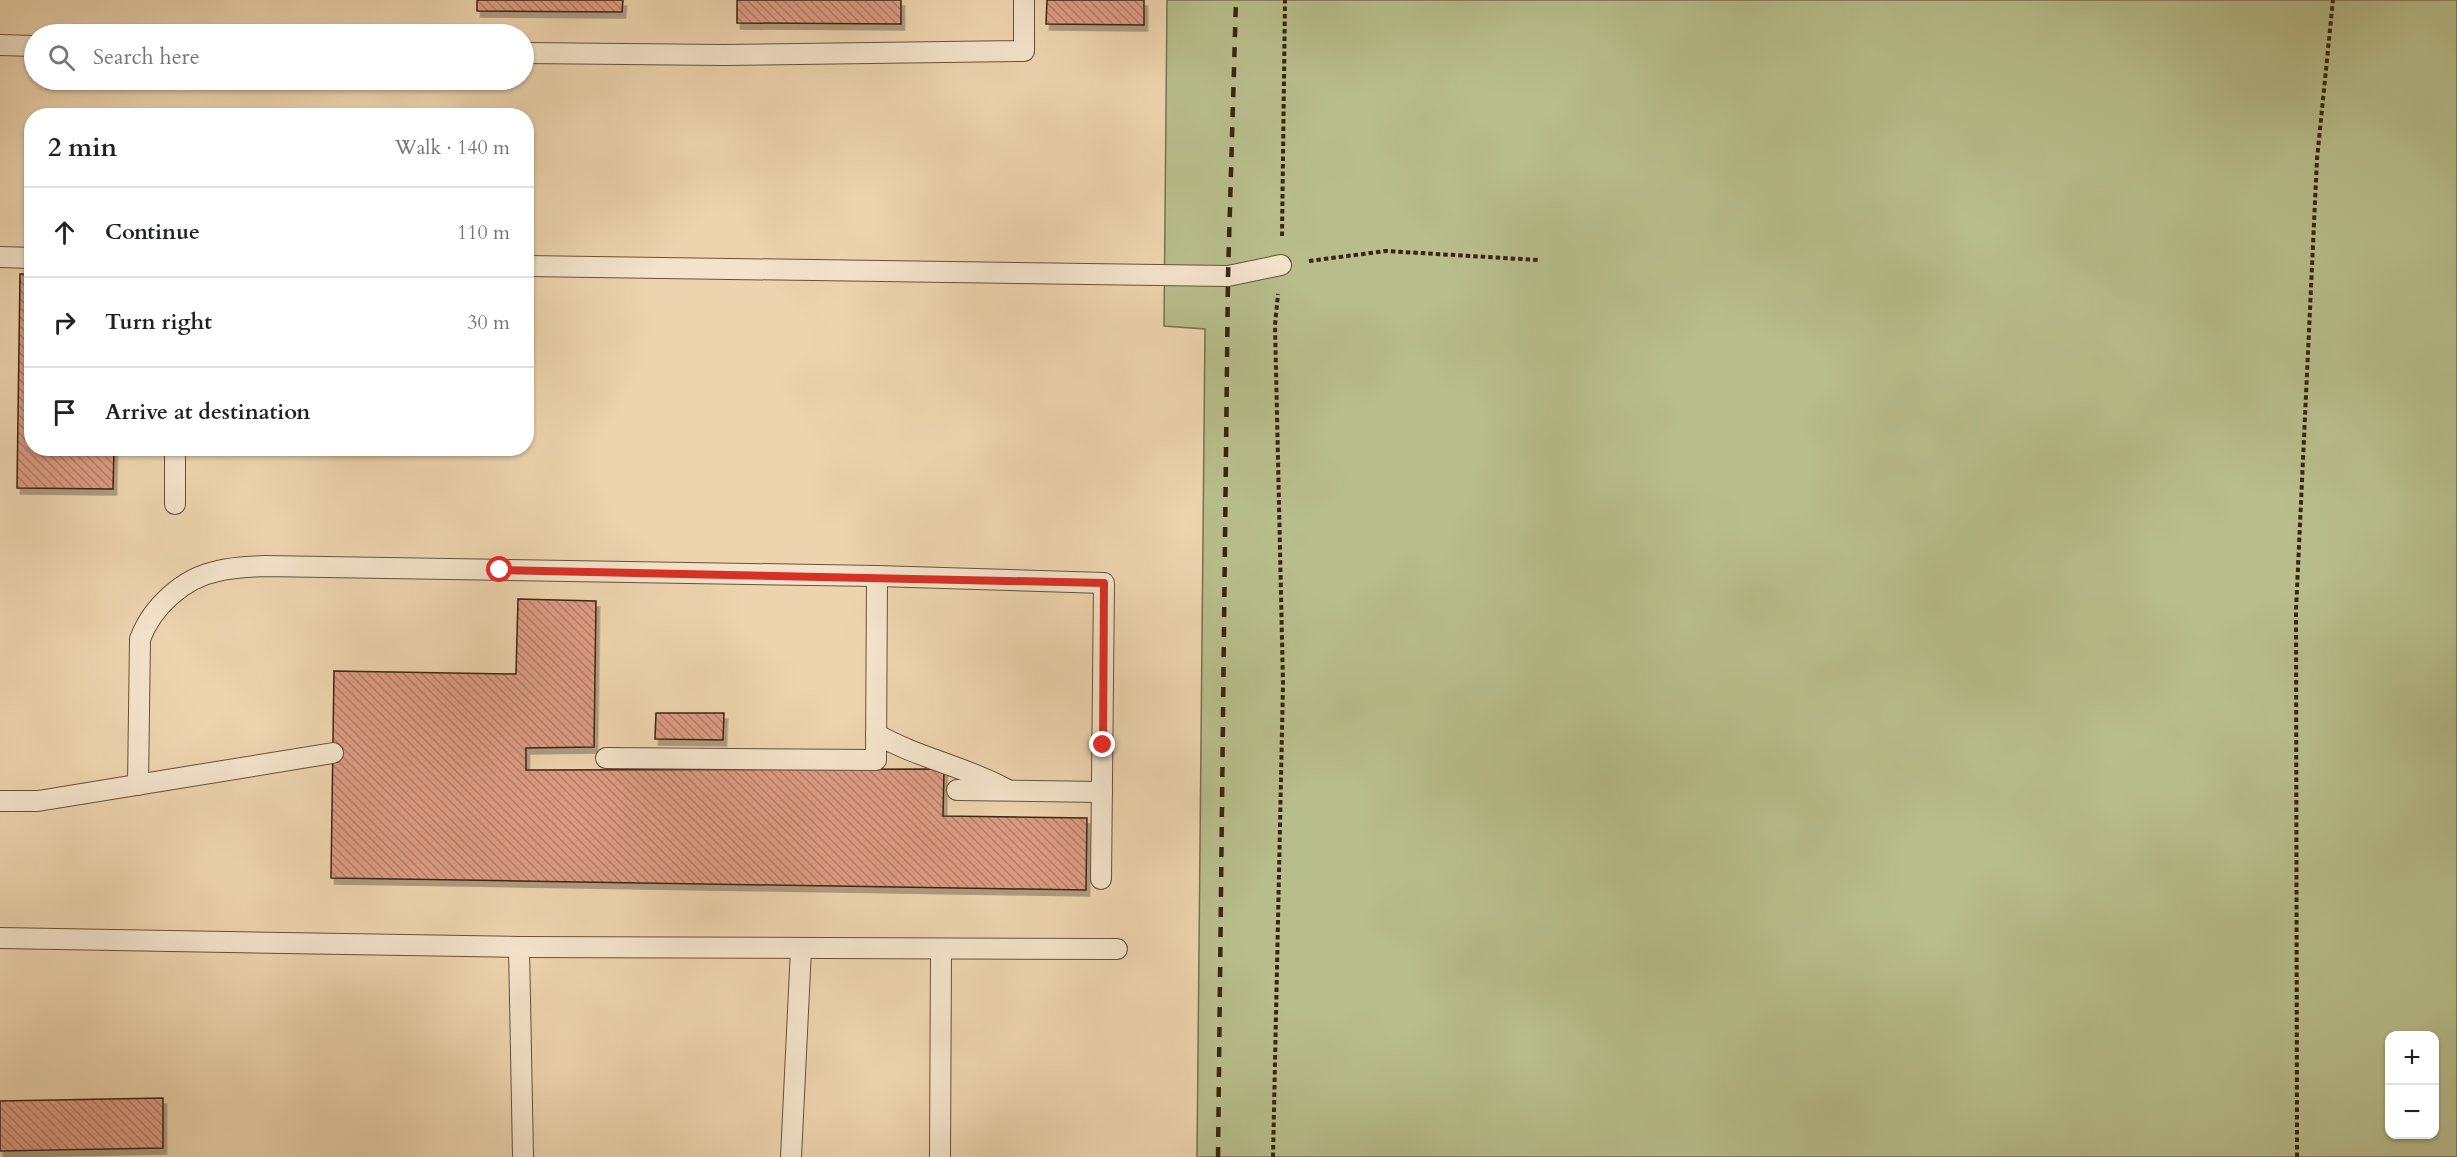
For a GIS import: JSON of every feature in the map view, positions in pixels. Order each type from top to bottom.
[{"type":"lane","points":[[534,52],[724,55],[1024,51],[1024,0]]},
{"type":"lane","points":[[0,45],[24,46]]},
{"type":"lane","points":[[0,257],[24,258]]},
{"type":"lane","points":[[534,266],[1228,276],[1281,265]]},
{"type":"lane","points":[[175,504],[176,456]]},
{"type":"lane","points":[[138,785],[140,639],[147,619],[157,607],[197,578],[218,570],[264,566],[877,576],[1104,583],[1101,879]]},
{"type":"lane","points":[[606,758],[876,760],[877,576]]},
{"type":"lane","points":[[876,734],[903,750],[981,775],[1008,790]]},
{"type":"lane","points":[[0,801],[38,801],[333,753]]},
{"type":"lane","points":[[957,790],[1102,792]]},
{"type":"lane","points":[[0,938],[519,947],[1117,949]]},
{"type":"lane","points":[[519,947],[524,1157]]},
{"type":"lane","points":[[790,1157],[801,949]]},
{"type":"lane","points":[[940,1157],[942,949]]},
{"type":"path","points":[[1273,1157],[1283,684],[1275,325],[1281,265],[1285,0]]},
{"type":"path","points":[[2297,1157],[2296,610],[2317,159],[2333,0]]},
{"type":"path","points":[[1281,265],[1386,251],[1538,260]]},
{"type":"green space","points":[[1167,0],[2457,0],[2457,1157],[1197,1157],[1205,329],[1164,326]]},
{"type":"building","points":[[477,0],[623,0],[622,12],[477,11]]},
{"type":"building","points":[[737,0],[901,0],[901,24],[737,23]]},
{"type":"building","points":[[1047,0],[1144,0],[1144,25],[1046,24]]},
{"type":"building","points":[[20,274],[24,274],[24,456],[114,456],[113,489],[17,488]]},
{"type":"building","points":[[518,599],[596,601],[594,747],[526,748],[526,770],[944,769],[943,816],[1087,818],[1086,890],[331,878],[334,671],[516,674]]},
{"type":"building","points":[[656,713],[724,713],[723,740],[655,739]]},
{"type":"building","points":[[163,1098],[163,1148],[0,1151],[0,1101]]},
{"type":"railway","points":[[1218,1157],[1228,276],[1236,0]]},
{"type":"route","points":[[500,570],[877,576],[1104,583],[1103,745]]}]
